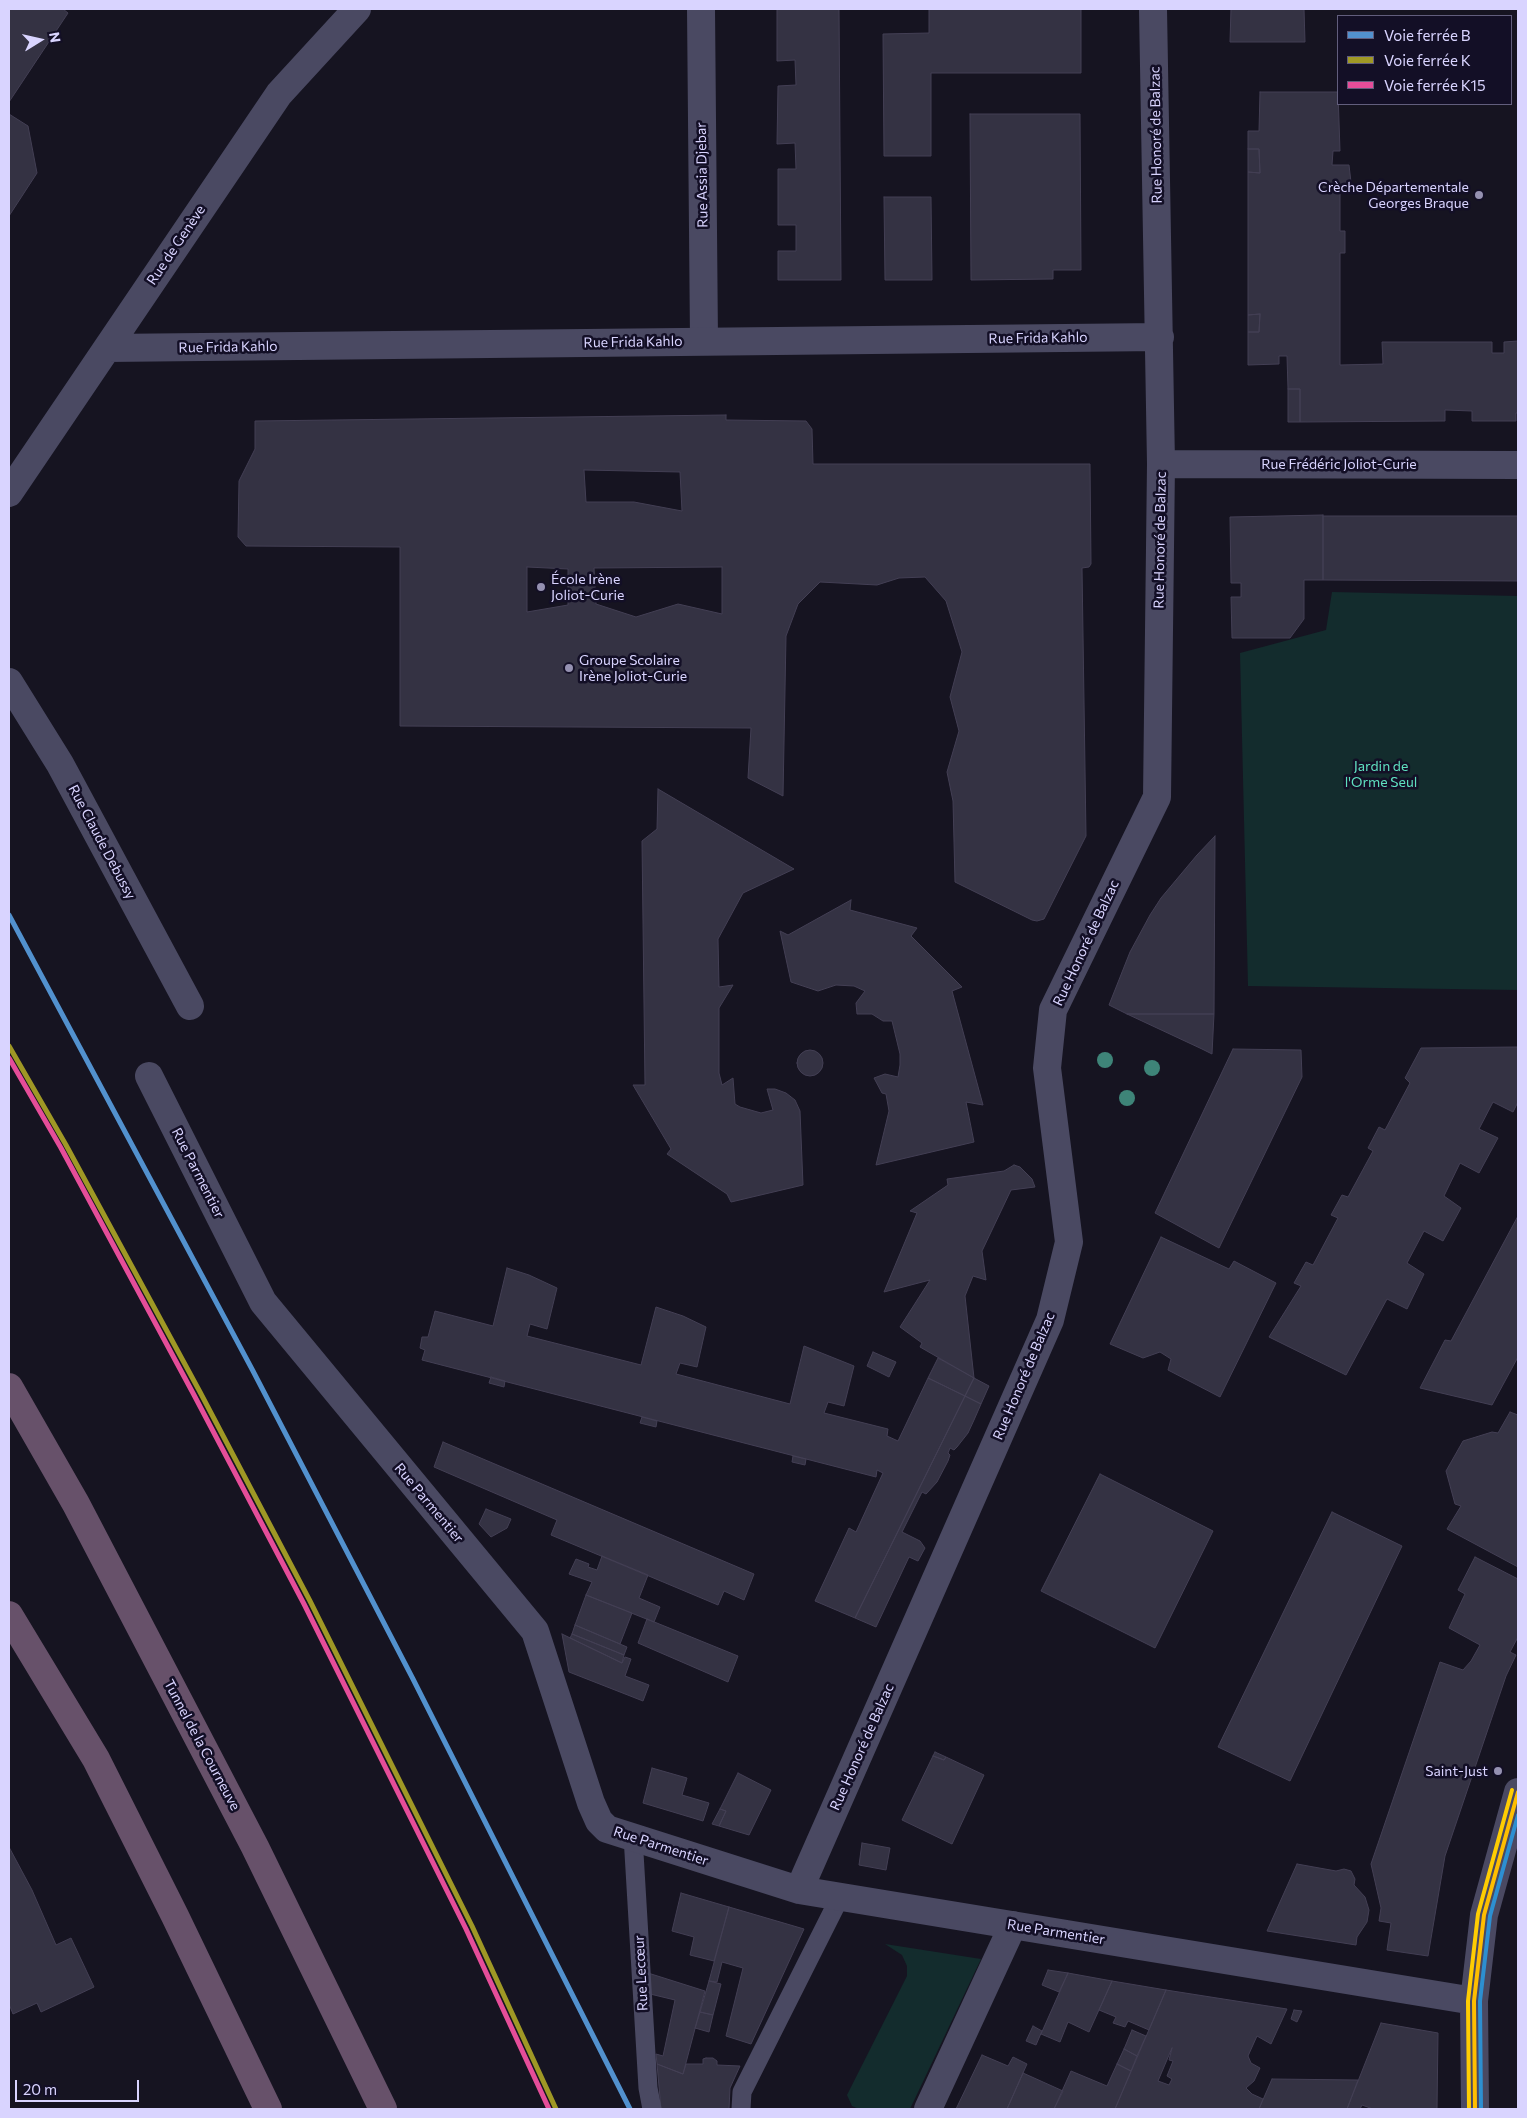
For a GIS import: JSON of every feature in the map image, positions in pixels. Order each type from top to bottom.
[{"type":"highway","name":"Tunnel de la Courneuve","points":[[9,1387],[76,1504],[255,1847],[384,2109]]},
{"type":"highway","points":[[9,1614],[96,1759],[175,1916],[268,2109]]},
{"type":"street","name":"Rue de Genève","points":[[9,492],[279,94],[357,9]]},
{"type":"street","name":"Rue Assia Djebar","points":[[701,9],[704,341]]},
{"type":"street","name":"Rue Honoré de Balzac","points":[[800,1890],[1050,1320],[1069,1242],[1047,1068],[1053,1010],[1157,798],[1161,464],[1153,9]]},
{"type":"street","name":"Rue Frida Kahlo","points":[[107,348],[1160,337]]},
{"type":"street","name":"Rue Frédéric Joliot-Curie","points":[[1161,464],[1518,465]]},
{"type":"street","name":"Rue Claude Debussy","points":[[9,682],[60,764],[190,1006]]},
{"type":"street","name":"Rue Parmentier","points":[[149,1076],[263,1302],[535,1630],[591,1803],[599,1821],[607,1828],[800,1890],[1474,2002]]},
{"type":"street","points":[[1475,2109],[1474,2002],[1484,1915],[1518,1792]]},
{"type":"street","points":[[928,2109],[1013,1925]]},
{"type":"lane","name":"Rue Lecœur","points":[[633,1836],[648,2088],[652,2109]]},
{"type":"lane","points":[[741,2109],[742,2092],[840,1897]]},
{"type":"green space","name":"Jardin de l'Orme Seul","points":[[1332,592],[1518,596],[1518,990],[1248,986],[1240,653],[1326,630]]},
{"type":"green space","points":[[885,1944],[981,1959],[910,2109],[859,2109],[852,2106],[847,2095],[907,1976],[907,1966],[902,1955]]},
{"type":"building","points":[[9,9],[63,9],[68,13],[9,102]]},
{"type":"building","points":[[777,9],[839,9],[841,280],[778,280],[778,251],[796,251],[796,225],[778,225],[778,169],[796,169],[795,143],[777,144],[778,86],[796,85],[795,60],[777,61]]},
{"type":"building","points":[[929,9],[1081,9],[1081,73],[931,73],[931,156],[884,156],[883,34],[929,33]]},
{"type":"building","points":[[1231,9],[1304,9],[1305,42],[1230,42]]},
{"type":"building","points":[[1260,92],[1337,92],[1340,151],[1333,151],[1332,165],[1349,165],[1352,191],[1340,191],[1340,231],[1345,231],[1345,253],[1340,253],[1340,365],[1383,364],[1382,342],[1492,342],[1492,353],[1504,353],[1504,342],[1518,341],[1518,413],[1516,413],[1516,421],[1472,421],[1472,411],[1445,410],[1445,421],[1300,422],[1300,389],[1288,389],[1287,356],[1279,356],[1279,364],[1248,365],[1248,332],[1259,332],[1260,314],[1248,315],[1248,172],[1260,173],[1259,149],[1248,149],[1248,131],[1259,131]]},
{"type":"building","points":[[9,114],[28,126],[37,173],[9,216]]},
{"type":"building","points":[[970,114],[1080,114],[1081,270],[1053,270],[1053,279],[971,280]]},
{"type":"building","points":[[1248,149],[1259,149],[1260,173],[1248,172]]},
{"type":"building","points":[[884,197],[931,197],[932,280],[885,280]]},
{"type":"building","points":[[1260,314],[1259,332],[1248,332],[1248,315]]},
{"type":"building","points":[[1288,389],[1300,389],[1300,422],[1288,422]]},
{"type":"building","points":[[726,415],[726,420],[806,421],[812,429],[813,464],[1090,464],[1091,564],[1089,567],[1082,568],[1086,836],[1044,919],[1032,920],[955,882],[953,801],[947,772],[959,731],[950,697],[962,652],[946,601],[925,577],[899,578],[877,585],[820,582],[798,604],[786,636],[783,796],[748,778],[751,728],[400,726],[400,547],[246,546],[238,537],[239,481],[255,449],[255,421]],"holes":[[[584,470],[680,472],[682,511],[634,502],[586,502]],[[527,567],[568,569],[568,605],[527,612]],[[722,567],[722,614],[678,604],[636,617],[596,604],[594,568]]]},
{"type":"building","points":[[1323,515],[1323,580],[1304,580],[1304,619],[1290,638],[1232,638],[1231,597],[1241,597],[1241,583],[1231,583],[1230,517]]},
{"type":"building","points":[[1323,516],[1518,516],[1518,581],[1323,580]]},
{"type":"building","points":[[658,789],[794,869],[743,893],[718,939],[719,987],[733,985],[719,1008],[719,1073],[722,1085],[733,1078],[735,1104],[740,1107],[761,1113],[773,1110],[767,1089],[775,1089],[786,1093],[795,1100],[800,1111],[803,1185],[731,1202],[727,1194],[667,1154],[671,1149],[633,1085],[645,1085],[642,841],[657,829]]},
{"type":"building","points":[[1215,836],[1214,1014],[1127,1014],[1109,1005],[1130,952],[1150,915],[1161,898]]},
{"type":"building","points":[[851,900],[850,910],[917,928],[911,936],[962,987],[952,991],[983,1105],[966,1102],[974,1142],[876,1165],[889,1111],[886,1094],[882,1093],[874,1078],[885,1074],[898,1077],[900,1065],[900,1054],[892,1021],[883,1021],[872,1014],[857,1014],[856,1003],[865,991],[854,986],[836,985],[818,991],[791,982],[780,931],[788,935]]},
{"type":"building","points":[[1127,1014],[1214,1014],[1212,1054],[1202,1049]]},
{"type":"building","points":[[1518,1047],[1518,1102],[1513,1112],[1493,1102],[1479,1129],[1498,1138],[1479,1173],[1460,1163],[1444,1196],[1461,1208],[1443,1241],[1424,1231],[1407,1263],[1424,1274],[1407,1309],[1387,1299],[1346,1375],[1269,1337],[1301,1286],[1294,1283],[1306,1262],[1313,1265],[1338,1218],[1331,1215],[1342,1195],[1348,1197],[1373,1151],[1368,1148],[1379,1127],[1385,1130],[1410,1083],[1405,1078],[1421,1048]]},
{"type":"building","points":[[1233,1049],[1301,1050],[1302,1077],[1219,1248],[1155,1213]]},
{"type":"building","points":[[810,1050],[819,1054],[823,1063],[819,1072],[810,1076],[801,1072],[797,1063],[801,1054]]},
{"type":"building","points":[[1014,1165],[1020,1167],[1032,1179],[1035,1187],[1011,1190],[982,1251],[986,1280],[973,1276],[965,1296],[974,1378],[920,1347],[922,1343],[900,1327],[930,1280],[884,1292],[917,1213],[910,1211],[948,1185],[947,1179],[1004,1171]]},
{"type":"building","points":[[1518,1216],[1518,1357],[1492,1405],[1420,1388],[1445,1340],[1451,1341]]},
{"type":"building","points":[[1161,1237],[1229,1269],[1234,1261],[1276,1283],[1220,1397],[1168,1370],[1171,1359],[1160,1352],[1143,1358],[1110,1344]]},
{"type":"building","points":[[507,1268],[529,1275],[557,1288],[547,1329],[530,1324],[527,1336],[641,1365],[656,1307],[683,1316],[706,1327],[697,1367],[680,1363],[676,1374],[790,1404],[804,1346],[854,1366],[844,1406],[828,1402],[824,1413],[888,1429],[887,1436],[898,1441],[928,1378],[965,1396],[855,1618],[815,1601],[849,1528],[856,1532],[883,1473],[877,1470],[876,1477],[422,1360],[425,1350],[420,1348],[422,1337],[428,1337],[435,1311],[493,1326]]},
{"type":"building","points":[[873,1352],[896,1362],[889,1377],[867,1366]]},
{"type":"building","points":[[938,1358],[974,1378],[965,1396],[928,1378]]},
{"type":"building","points":[[491,1377],[505,1381],[504,1387],[489,1383]]},
{"type":"building","points":[[974,1378],[989,1386],[981,1404],[965,1396]]},
{"type":"building","points":[[965,1396],[981,1404],[968,1433],[954,1450],[950,1448],[948,1461],[937,1482],[926,1494],[922,1492],[902,1532],[920,1541],[925,1548],[918,1561],[909,1557],[876,1627],[855,1618]]},
{"type":"building","points":[[1510,1412],[1518,1415],[1518,1567],[1447,1529],[1461,1506],[1455,1504],[1446,1471],[1463,1441],[1492,1432],[1498,1433]]},
{"type":"building","points":[[642,1417],[657,1421],[656,1427],[640,1423]]},
{"type":"building","points":[[443,1442],[754,1574],[744,1600],[724,1591],[718,1605],[551,1535],[557,1520],[434,1467]]},
{"type":"building","points":[[793,1456],[806,1459],[805,1465],[792,1462]]},
{"type":"building","points":[[1100,1474],[1213,1531],[1155,1648],[1041,1591]]},
{"type":"building","points":[[486,1509],[511,1519],[507,1528],[491,1537],[479,1524]]},
{"type":"building","points":[[1332,1512],[1402,1546],[1290,1781],[1218,1747]]},
{"type":"building","points":[[602,1556],[648,1575],[639,1598],[660,1607],[654,1622],[586,1595],[592,1582],[569,1574],[576,1559],[589,1564],[588,1567],[597,1570]]},
{"type":"building","points":[[1475,1557],[1518,1579],[1518,1637],[1510,1652],[1516,1655],[1506,1676],[1445,1856],[1428,1956],[1387,1950],[1391,1923],[1379,1921],[1381,1908],[1371,1864],[1440,1662],[1463,1670],[1471,1661],[1480,1645],[1449,1628],[1465,1594],[1458,1590]]},
{"type":"building","points":[[586,1595],[632,1613],[620,1644],[575,1625]]},
{"type":"building","points":[[647,1619],[738,1656],[728,1682],[638,1643]]},
{"type":"building","points":[[575,1625],[627,1647],[624,1655],[572,1634]]},
{"type":"building","points":[[562,1634],[622,1663],[625,1657],[631,1659],[625,1676],[649,1685],[643,1701],[569,1672]]},
{"type":"building","points":[[572,1634],[624,1655],[622,1663],[570,1638]]},
{"type":"building","points":[[935,1752],[946,1757],[944,1760],[933,1756]]},
{"type":"building","points":[[933,1756],[944,1760],[946,1757],[984,1775],[952,1844],[902,1820]]},
{"type":"building","points":[[652,1768],[687,1778],[682,1795],[709,1803],[703,1821],[643,1803]]},
{"type":"building","points":[[738,1773],[771,1790],[749,1835],[719,1826],[726,1811],[720,1809]]},
{"type":"building","points":[[720,1809],[726,1811],[719,1826],[712,1824]]},
{"type":"building","points":[[862,1843],[890,1848],[886,1870],[859,1865]]},
{"type":"building","points":[[9,1847],[32,1890],[56,1945],[71,1938],[94,1987],[41,2012],[37,2003],[13,2014],[9,2004]]},
{"type":"building","points":[[1297,1864],[1336,1871],[1344,1869],[1351,1871],[1355,1879],[1354,1885],[1365,1897],[1369,1910],[1367,1922],[1357,1937],[1356,1945],[1267,1931]]},
{"type":"building","points":[[681,1893],[729,1907],[714,1961],[690,1955],[694,1937],[672,1931]]},
{"type":"building","points":[[729,1907],[804,1929],[751,2044],[726,2036],[743,1968],[722,1962],[717,1982],[709,1981]]},
{"type":"building","points":[[1048,1970],[1068,1973],[1059,1992],[1042,1985]]},
{"type":"building","points":[[648,1973],[705,1991],[683,2074],[657,2064],[656,2054],[663,2056],[675,2000],[650,1994]]},
{"type":"building","points":[[1068,1973],[1112,1981],[1089,2032],[1068,2022],[1060,2042],[1041,2034]]},
{"type":"building","points":[[709,1981],[721,1984],[713,2015],[700,2012]]},
{"type":"building","points":[[1112,1981],[1166,1990],[1149,2030],[1128,2021],[1125,2027],[1113,2023],[1116,2017],[1099,2010]]},
{"type":"building","points":[[1166,1990],[1287,2009],[1271,2044],[1257,2036],[1248,2056],[1251,2063],[1260,2068],[1254,2081],[1246,2088],[1252,2094],[1263,2099],[1259,2109],[1115,2109]],"holes":[[[1172,2048],[1169,2060],[1173,2061],[1167,2076],[1172,2079],[1169,2085],[1158,2081]]]},
{"type":"building","points":[[1294,2010],[1302,2011],[1297,2022],[1291,2019]]},
{"type":"building","points":[[700,2012],[713,2015],[709,2032],[695,2028]]},
{"type":"building","points":[[1381,2023],[1438,2033],[1437,2109],[1373,2109],[1362,2105],[1360,2109],[1347,2109]]},
{"type":"building","points":[[1033,2026],[1042,2031],[1036,2045],[1026,2041]]},
{"type":"building","points":[[1132,2030],[1146,2036],[1137,2056],[1124,2049]]},
{"type":"building","points":[[1124,2049],[1137,2056],[1131,2071],[1117,2064]]},
{"type":"building","points":[[982,2055],[1008,2066],[1013,2057],[1027,2064],[1007,2109],[956,2109]]},
{"type":"building","points":[[713,2058],[717,2061],[717,2065],[740,2066],[730,2088],[729,2109],[661,2109],[657,2064],[683,2074],[686,2064],[703,2064],[703,2059]]},
{"type":"building","points":[[1117,2064],[1131,2071],[1115,2109],[1054,2109],[1071,2071],[1107,2086]]},
{"type":"building","points":[[1023,2073],[1063,2091],[1054,2109],[1007,2109]]},
{"type":"building","points":[[1272,2079],[1358,2080],[1347,2109],[1259,2109]]},
{"type":"rail line","name":"B","points":[[9,915],[253,1371],[413,1679],[630,2109]]},
{"type":"rail line","name":"K","points":[[9,1046],[66,1145],[200,1392],[310,1601],[472,1926],[556,2109]]},
{"type":"rail line","name":"K15","points":[[9,1058],[61,1148],[304,1604],[466,1929],[549,2109]]},
{"type":"transit line","points":[[1469,2109],[1468,2001],[1478,1914],[1512,1790]]},
{"type":"transit line","points":[[1475,2109],[1474,2001],[1484,1915],[1518,1792]]},
{"type":"transit line","points":[[1481,2109],[1480,2001],[1490,1916],[1518,1815]]},
{"type":"place","name":"Crèche Départementale Georges Braque","points":[[1479,195]]},
{"type":"place","name":"École Irène Joliot-Curie","points":[[541,587]]},
{"type":"place","name":"Groupe Scolaire Irène Joliot-Curie","points":[[569,668]]},
{"type":"place","name":"Saint-Just","points":[[1498,1771]]}]
